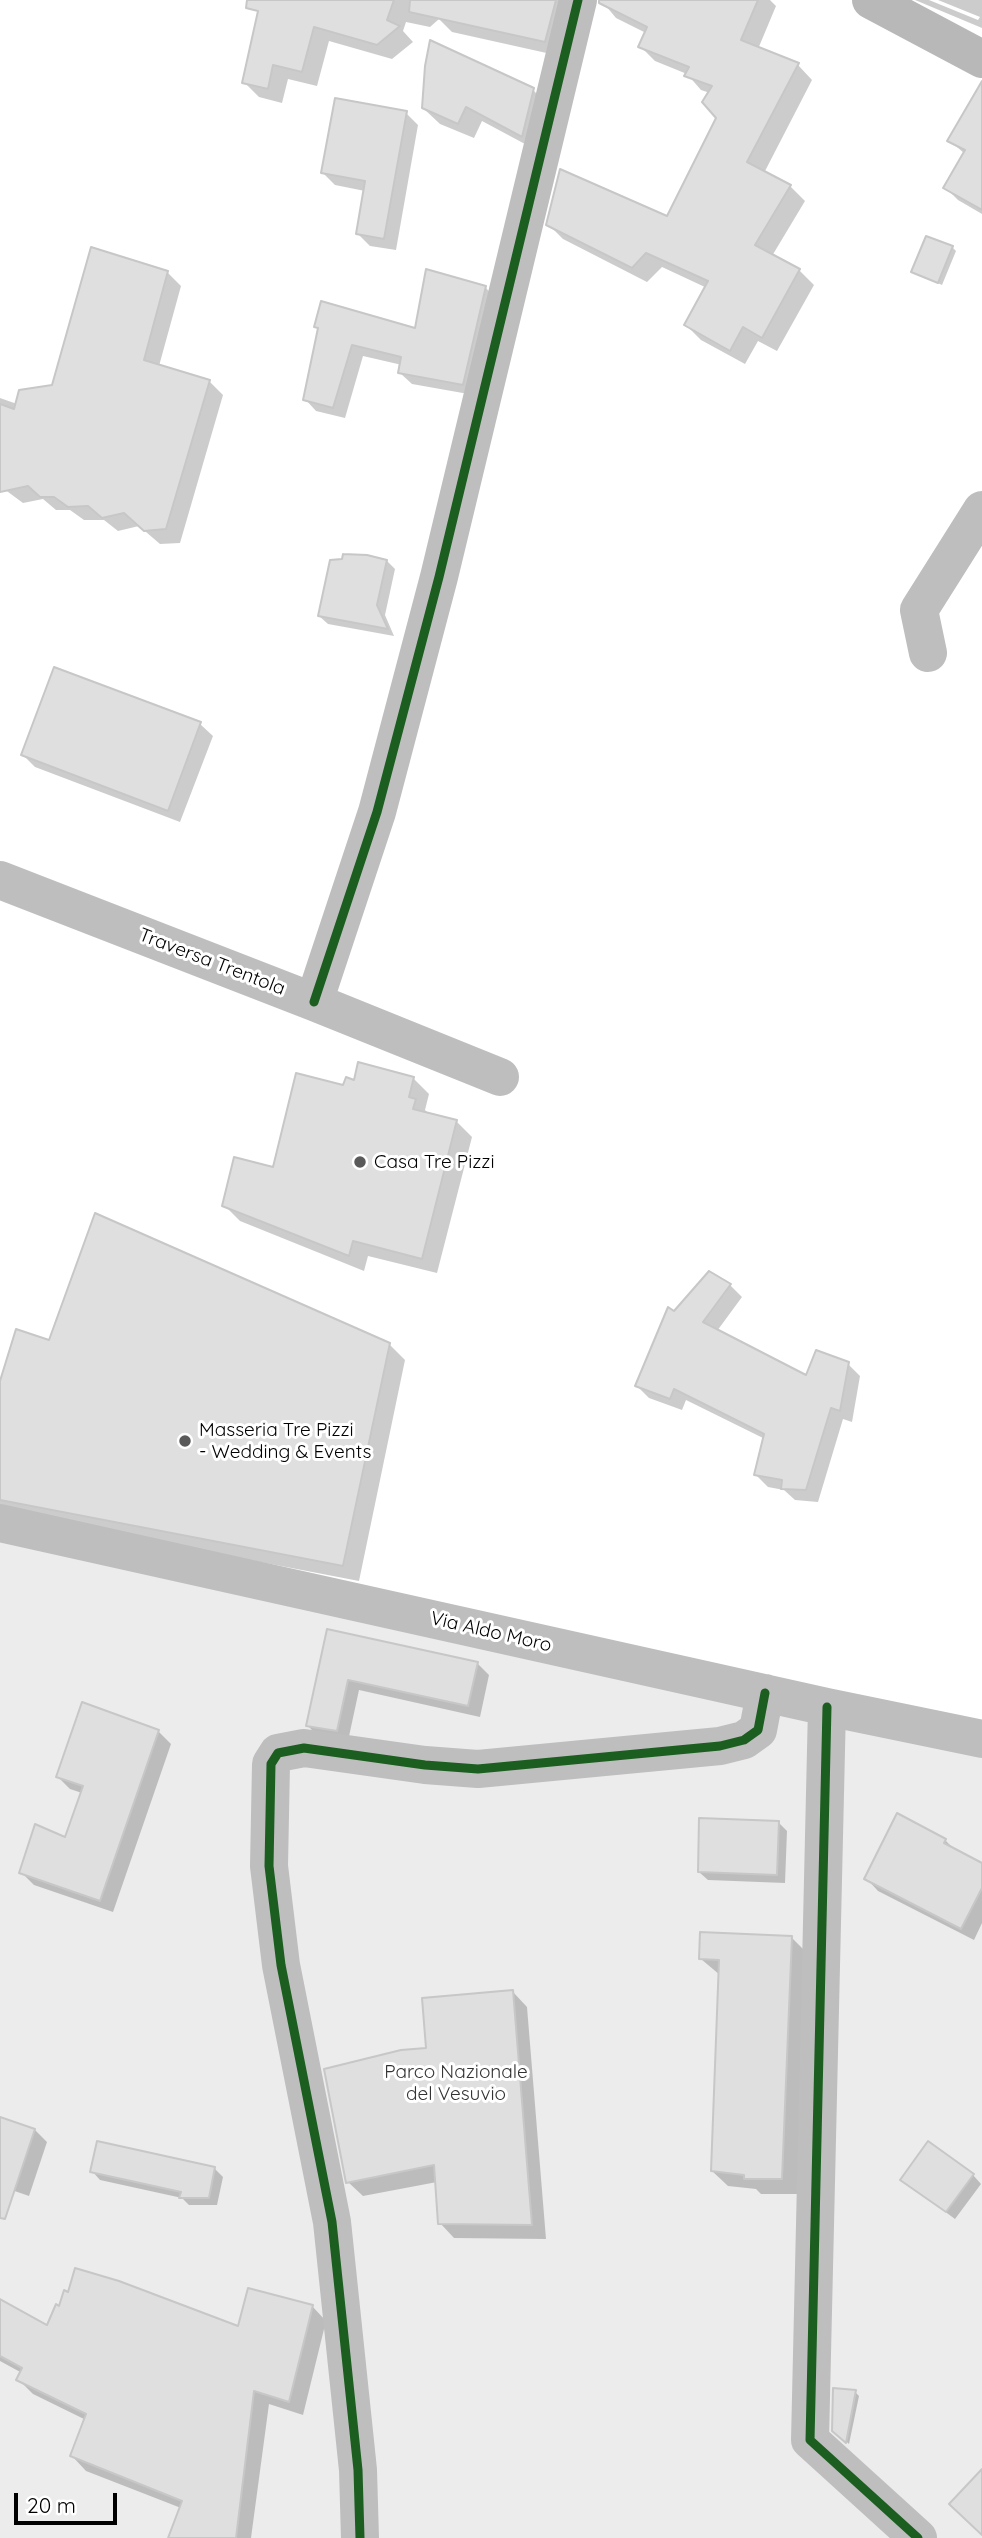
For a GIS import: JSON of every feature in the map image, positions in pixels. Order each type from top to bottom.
[{"type":"main road","points":[[871,0],[982,60]]},
{"type":"street","points":[[314,1002],[377,812],[436,590],[579,0]]},
{"type":"street","points":[[928,653],[919,610],[982,510]]},
{"type":"street","name":"Traversa Trentola","points":[[0,880],[500,1077]]},
{"type":"street","name":"Via Aldo Moro","points":[[0,1523],[827,1707],[982,1738]]},
{"type":"street","points":[[360,2538],[358,2470],[332,2222],[278,1940],[270,1867],[271,1764],[278,1753],[304,1748],[425,1765],[478,1769],[720,1746],[744,1740],[758,1730],[765,1693]]},
{"type":"street","points":[[827,1707],[810,2440],[918,2538]]},
{"type":"green space","name":"Parco Nazionale del Vesuvio","points":[[0,1515],[982,1731],[982,2538],[0,2538]]},
{"type":"building","points":[[247,0],[394,0],[387,20],[400,26],[377,45],[314,27],[302,72],[273,65],[268,89],[242,83],[258,11],[246,8]]},
{"type":"building","points":[[410,0],[556,0],[545,42],[409,12]]},
{"type":"building","points":[[599,0],[758,0],[741,40],[799,63],[747,162],[791,185],[755,245],[800,269],[762,338],[743,327],[730,351],[684,325],[708,281],[646,253],[632,268],[546,225],[560,169],[667,216],[716,118],[702,102],[712,86],[684,76],[689,67],[638,47],[647,27],[599,3]]},
{"type":"building","points":[[430,40],[534,88],[522,137],[466,107],[458,124],[422,108]]},
{"type":"building","points":[[982,81],[982,210],[943,188],[965,150],[947,141]]},
{"type":"building","points":[[335,98],[407,111],[384,239],[356,234],[365,181],[321,173]]},
{"type":"building","points":[[926,236],[953,246],[938,283],[911,272]]},
{"type":"building","points":[[91,247],[168,271],[144,360],[210,380],[166,529],[144,531],[124,513],[102,518],[88,506],[68,507],[54,497],[40,497],[28,486],[0,492],[0,404],[14,409],[19,390],[52,385]]},
{"type":"building","points":[[426,269],[486,286],[463,385],[398,373],[401,357],[352,345],[333,408],[303,400],[318,328],[314,327],[321,301],[415,328]]},
{"type":"building","points":[[343,554],[367,555],[387,560],[377,605],[388,629],[318,616],[330,560],[342,559]]},
{"type":"building","points":[[54,667],[201,722],[168,811],[21,755]]},
{"type":"building","name":"Casa Tre Pizzi","points":[[358,1062],[414,1077],[409,1097],[416,1099],[413,1109],[457,1120],[422,1259],[353,1241],[349,1256],[222,1206],[234,1157],[273,1167],[296,1073],[343,1085],[346,1077],[354,1080]]},
{"type":"building","name":"Masseria Tre Pizzi - Wedding & Events","points":[[95,1213],[390,1343],[343,1566],[0,1500],[0,1381],[16,1329],[49,1340]]},
{"type":"building","points":[[709,1271],[731,1284],[703,1322],[806,1375],[816,1350],[849,1362],[840,1411],[831,1408],[806,1490],[781,1489],[782,1480],[754,1475],[764,1434],[674,1389],[670,1399],[635,1386],[668,1307],[674,1311]]},
{"type":"building","points":[[327,1629],[478,1662],[468,1706],[348,1680],[337,1731],[306,1726]]},
{"type":"building","points":[[82,1702],[159,1730],[100,1901],[19,1873],[35,1824],[65,1837],[83,1786],[56,1777]]},
{"type":"building","points":[[897,1813],[946,1839],[944,1843],[982,1863],[982,1888],[961,1929],[864,1879]]},
{"type":"building","points":[[699,1818],[779,1821],[777,1875],[698,1872]]},
{"type":"building","points":[[700,1932],[792,1936],[782,2179],[744,2179],[744,2175],[711,2171],[719,1960],[699,1959]]},
{"type":"building","points":[[513,1990],[532,2225],[438,2224],[434,2165],[346,2183],[324,2069],[401,2050],[426,2048],[422,1998]]},
{"type":"building","points":[[0,2117],[35,2129],[5,2219],[0,2218]]},
{"type":"building","points":[[97,2141],[215,2167],[209,2198],[179,2198],[181,2192],[90,2172]]},
{"type":"building","points":[[928,2141],[974,2174],[946,2212],[900,2180]]},
{"type":"building","points":[[75,2268],[119,2281],[238,2326],[248,2288],[313,2305],[289,2402],[254,2391],[236,2538],[168,2538],[182,2501],[70,2456],[86,2414],[16,2380],[22,2368],[0,2356],[0,2299],[47,2325],[56,2304],[59,2306],[64,2290],[68,2292]]},
{"type":"building","points":[[833,2388],[856,2390],[846,2443],[832,2431]]},
{"type":"building","points":[[982,2469],[982,2535],[949,2504]]},
{"type":"cycle path","points":[[314,1002],[377,812],[439,577],[578,0]]},
{"type":"cycle path","points":[[360,2538],[358,2470],[332,2222],[281,1965],[269,1866],[271,1764],[278,1753],[304,1748],[425,1765],[478,1769],[720,1746],[744,1740],[758,1730],[765,1693]]},
{"type":"cycle path","points":[[827,1707],[810,2440],[918,2538]]},
{"type":"place","name":"Casa Tre Pizzi","points":[[360,1162]]},
{"type":"place","name":"Masseria Tre Pizzi - Wedding & Events","points":[[185,1441]]}]
